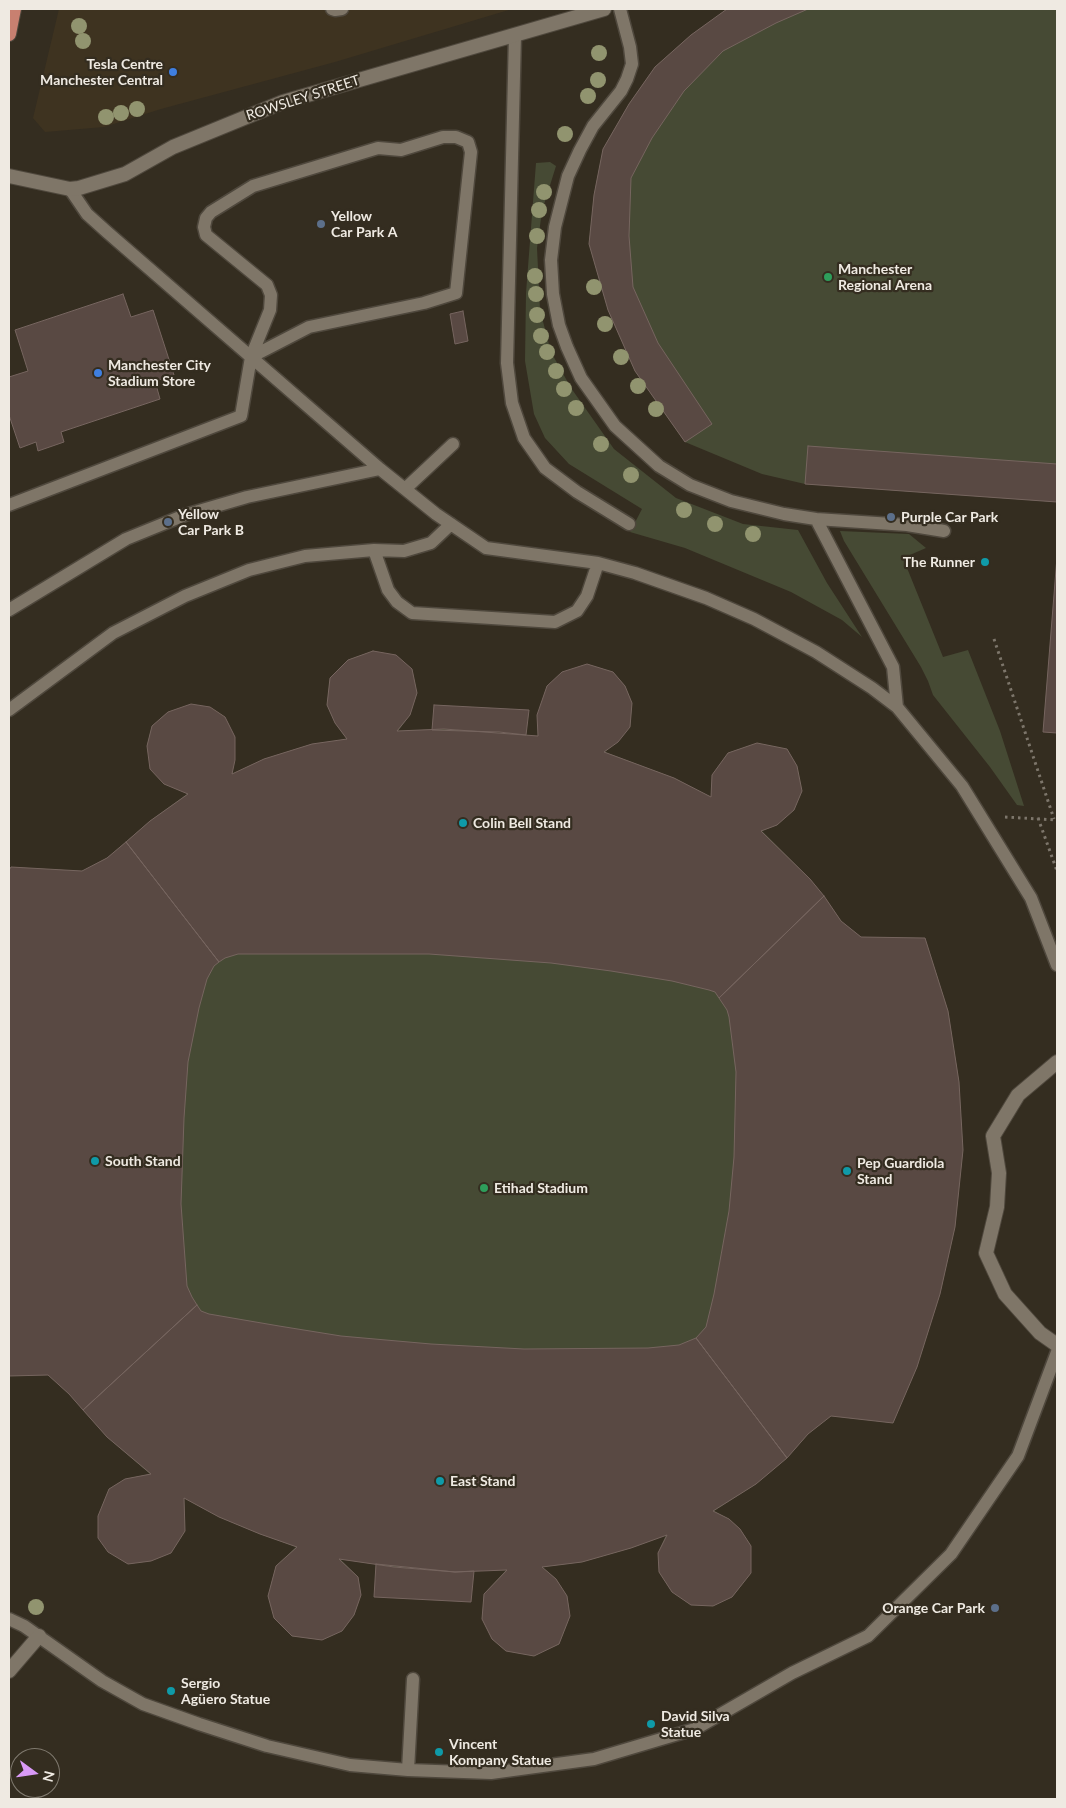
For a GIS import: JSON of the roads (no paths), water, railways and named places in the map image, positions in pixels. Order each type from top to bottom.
[{"type":"main road","points":[[9,34],[14,9]]},
{"type":"street","name":"ROWSLEY STREET","points":[[9,176],[70,189],[79,188],[125,174],[173,147],[282,102],[604,9]]},
{"type":"street","points":[[1057,1062],[1018,1096],[993,1136],[999,1173],[997,1207],[986,1252],[1005,1294],[1040,1333],[1057,1345]]},
{"type":"street","points":[[9,1671],[39,1636]]},
{"type":"lane","points":[[332,9],[342,9]]},
{"type":"lane","points":[[620,9],[630,47],[632,64],[621,91],[594,126],[568,176],[555,227],[551,260],[553,294],[562,332],[581,378],[615,426],[659,466],[690,485],[731,501],[784,514],[816,519],[907,525],[944,531]]},
{"type":"lane","points":[[515,35],[507,363],[512,403],[524,438],[545,468],[577,492],[629,524]]},
{"type":"lane","points":[[9,505],[241,416],[251,357],[270,310],[271,295],[266,285],[206,235],[204,227],[206,218],[211,212],[253,186],[378,148],[401,150],[443,138],[456,138],[468,142],[470,152],[456,293],[424,303],[309,327],[251,357]]},
{"type":"lane","points":[[70,189],[87,214],[380,470],[486,548],[598,563],[635,573],[706,598],[754,619],[816,652],[872,688],[897,707],[967,794],[1031,898],[1057,965]]},
{"type":"lane","points":[[405,489],[453,444]]},
{"type":"lane","points":[[9,610],[126,539],[184,515],[247,497],[380,470]]},
{"type":"lane","points":[[816,519],[893,668],[897,707]]},
{"type":"lane","points":[[9,710],[113,633],[185,596],[249,570],[296,558],[374,550],[404,552],[431,543],[451,524]]},
{"type":"lane","points":[[374,550],[388,590],[397,602],[412,613],[555,622],[577,610],[588,596],[598,563]]},
{"type":"lane","points":[[9,1619],[39,1636],[102,1681],[143,1704],[267,1746],[350,1765],[408,1770],[492,1773],[594,1759],[695,1729],[792,1673],[868,1636],[951,1554],[1018,1456],[1057,1352]]},
{"type":"lane","points":[[408,1770],[413,1679]]},
{"type":"place","name":"Tesla Centre Manchester Central","points":[[173,72]]},
{"type":"place","name":"Yellow Car Park A","points":[[321,224]]},
{"type":"place","name":"Manchester Regional Arena","points":[[828,277]]},
{"type":"place","name":"Manchester City Stadium Store","points":[[98,373]]},
{"type":"place","name":"Purple Car Park","points":[[891,517]]},
{"type":"place","name":"Yellow Car Park B","points":[[168,522]]},
{"type":"place","name":"The Runner","points":[[985,562]]},
{"type":"place","name":"Colin Bell Stand","points":[[463,823]]},
{"type":"place","name":"South Stand","points":[[95,1161]]},
{"type":"place","name":"Pep Guardiola Stand","points":[[847,1171]]},
{"type":"place","name":"Etihad Stadium","points":[[484,1188]]},
{"type":"place","name":"East Stand","points":[[440,1481]]},
{"type":"place","name":"Orange Car Park","points":[[995,1608]]},
{"type":"place","name":"Sergio Agüero Statue","points":[[171,1691]]},
{"type":"place","name":"David Silva Statue","points":[[651,1724]]},
{"type":"place","name":"Vincent Kompany Statue","points":[[439,1752]]}]
